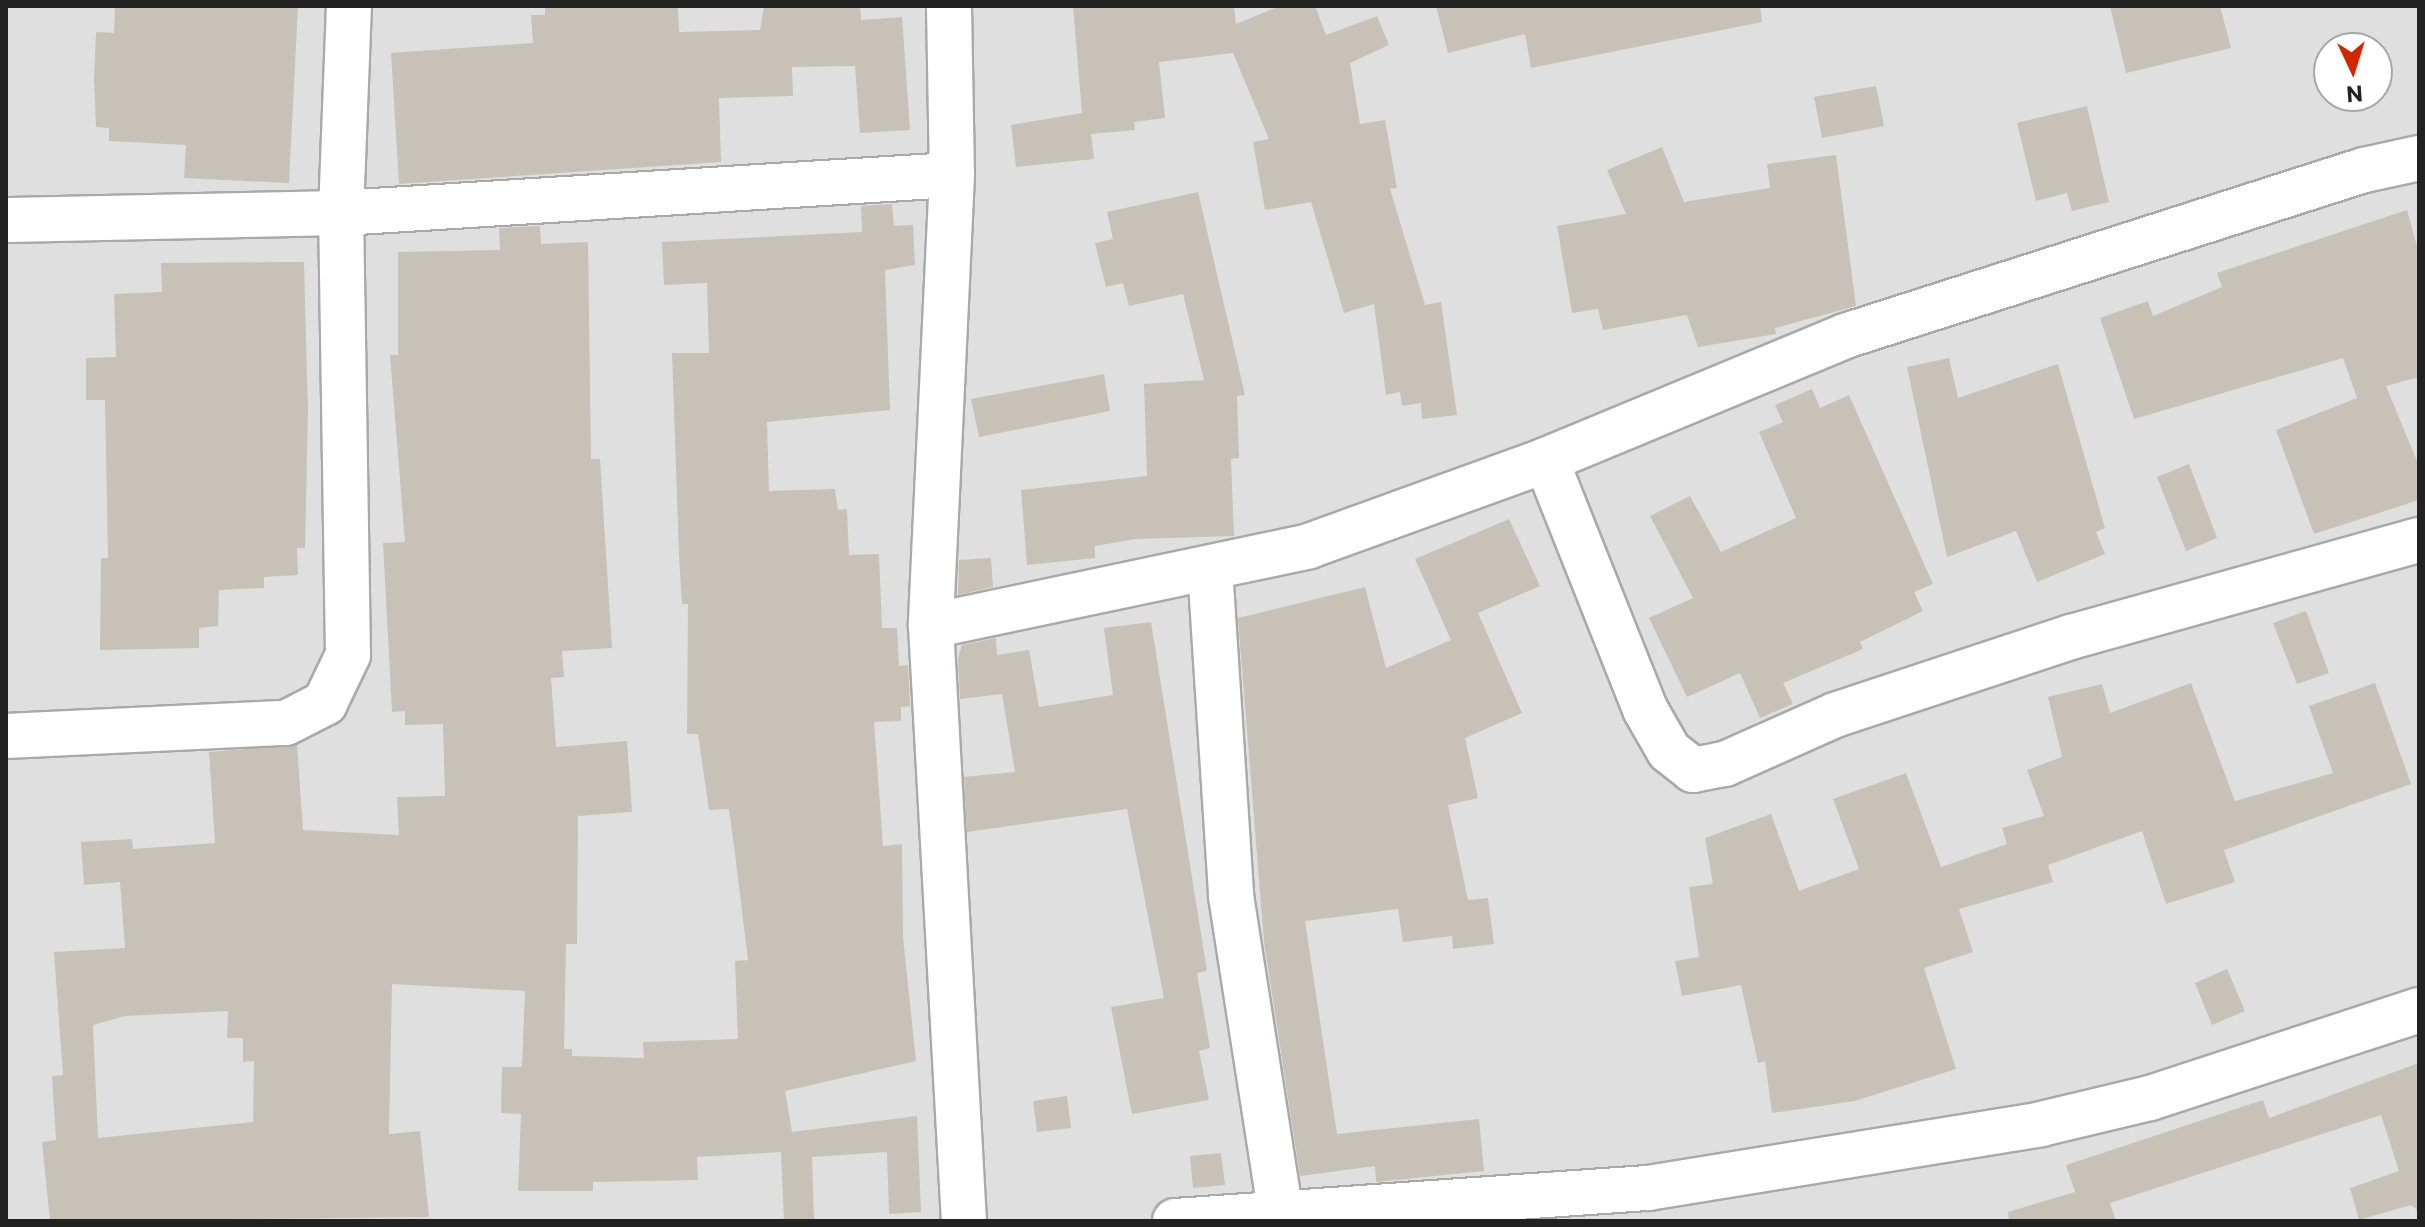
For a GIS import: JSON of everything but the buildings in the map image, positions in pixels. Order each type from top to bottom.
[{"type":"street","points":[[6,736],[286,723],[325,703],[348,655],[341,213],[349,6]]},
{"type":"street","points":[[949,6],[952,175],[931,626],[964,1221]]},
{"type":"street","points":[[931,626],[1309,546],[1546,460],[1845,336],[2364,170],[2419,158]]},
{"type":"street","points":[[6,220],[341,213],[952,175]]},
{"type":"street","points":[[1546,460],[1645,709],[1669,751],[1693,770],[1725,764],[1835,715],[2071,637],[2419,540]]},
{"type":"street","points":[[1210,568],[1231,896],[1281,1219]]},
{"type":"street","points":[[1175,1221],[1281,1219],[1648,1188],[2061,1120],[2150,1098],[2419,1010]]},
{"type":"shaded area","points":[[6,6],[2419,6],[2419,1221],[6,1221]]}]
